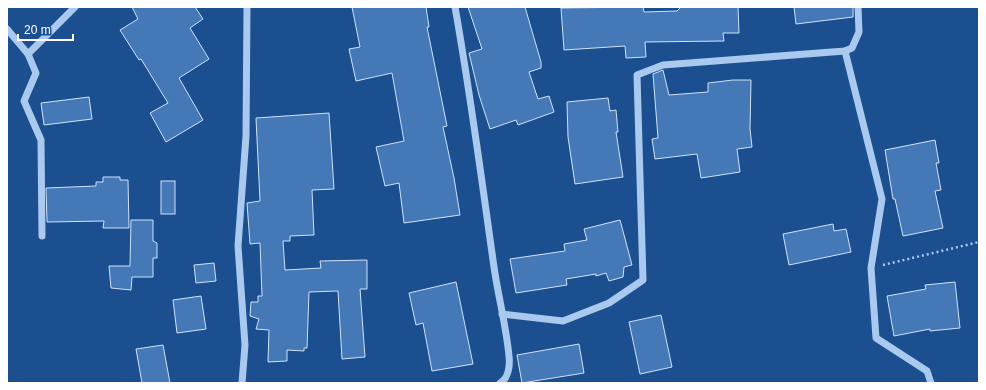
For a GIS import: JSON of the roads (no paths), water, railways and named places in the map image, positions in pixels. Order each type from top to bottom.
[{"type":"street","points":[[28,54],[75,7]]},
{"type":"street","points":[[242,383],[245,345],[238,246],[246,136],[248,7]]},
{"type":"street","points":[[455,7],[467,70],[509,357],[508,372],[502,382],[512,383]]},
{"type":"street","points":[[502,314],[563,321],[609,303],[643,280],[637,74],[663,65],[845,51],[852,48],[859,32],[858,7]]},
{"type":"street","points":[[7,30],[28,54],[36,73],[24,101],[41,140],[42,236]]},
{"type":"street","points":[[845,51],[882,199],[871,268],[876,338],[926,371],[931,383]]}]
